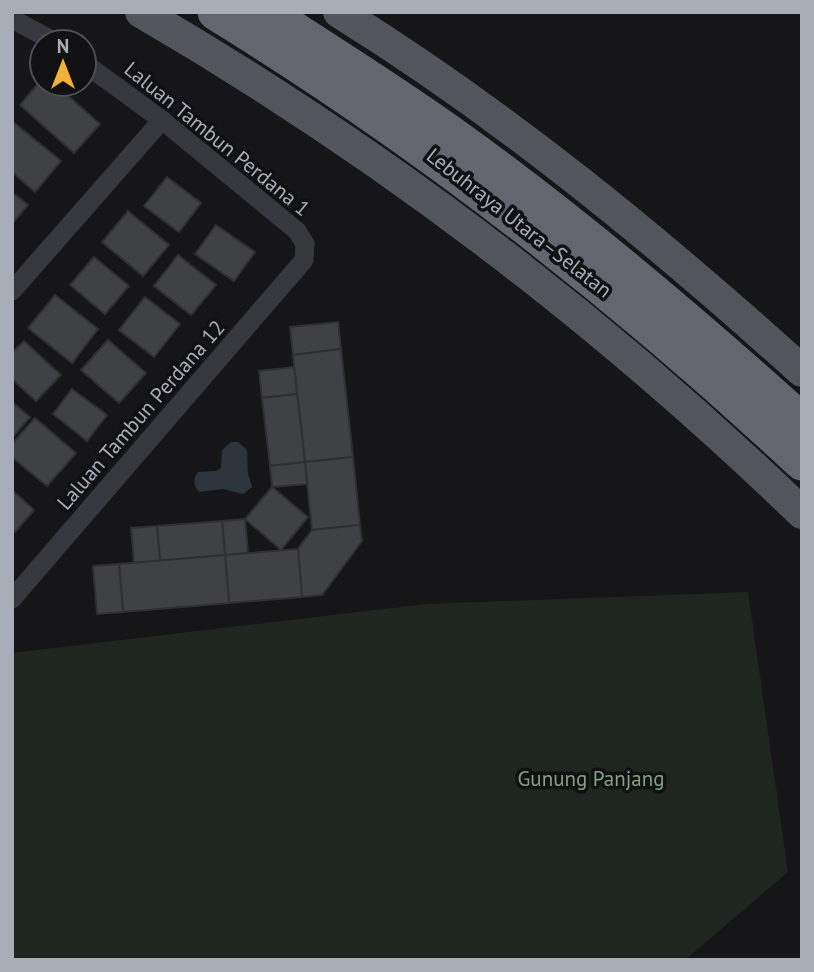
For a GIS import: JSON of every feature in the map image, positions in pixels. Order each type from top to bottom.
[{"type":"highway","name":"Lebuhraya Utara–Selatan","points":[[216,12],[313,72],[445,164],[529,228],[720,386],[802,462]]},
{"type":"highway","name":"Lebuhraya Utara–Selatan","points":[[265,12],[453,135],[554,212],[650,289],[802,422]]},
{"type":"main road","points":[[141,12],[359,149],[513,264],[619,348],[802,513]]},
{"type":"main road","points":[[340,12],[519,135],[686,267],[802,371]]},
{"type":"street","points":[[12,19],[29,28]]},
{"type":"street","name":"Laluan Tambun Perdana 1","points":[[98,73],[162,120],[297,232],[305,244],[304,260]]},
{"type":"street","points":[[12,291],[162,120]]},
{"type":"street","name":"Laluan Tambun Perdana 12","points":[[12,599],[304,260]]},
{"type":"green space","name":"Gunung Panjang","points":[[748,592],[788,872],[685,960],[12,960],[12,653],[426,604]]},
{"type":"shaded area","points":[[231,442],[238,442],[247,450],[248,474],[252,487],[243,494],[223,489],[199,492],[194,482],[198,472],[221,468],[222,450]]},
{"type":"building","points":[[28,96],[28,98],[71,98],[100,124],[74,153],[20,105]]},
{"type":"building","points":[[12,121],[61,161],[35,192],[12,172]]},
{"type":"building","points":[[167,177],[201,203],[179,232],[144,206]]},
{"type":"building","points":[[12,192],[28,205],[12,224]]},
{"type":"building","points":[[128,211],[169,245],[143,276],[102,242]]},
{"type":"building","points":[[216,225],[255,252],[234,281],[195,254]]},
{"type":"building","points":[[178,255],[216,285],[191,315],[154,286]]},
{"type":"building","points":[[94,257],[129,286],[105,314],[70,285]]},
{"type":"building","points":[[55,295],[98,329],[72,363],[28,328]]},
{"type":"building","points":[[145,297],[180,324],[154,357],[119,330]]},
{"type":"building","points":[[338,322],[341,349],[293,355],[290,327]]},
{"type":"building","points":[[108,340],[146,373],[119,403],[81,370]]},
{"type":"building","points":[[24,341],[61,375],[36,401],[12,379],[12,353]]},
{"type":"building","points":[[341,349],[353,457],[305,462],[293,355]]},
{"type":"building","points":[[294,367],[297,394],[262,398],[259,371]]},
{"type":"building","points":[[72,389],[107,415],[87,441],[53,414]]},
{"type":"building","points":[[297,394],[305,462],[270,466],[262,398]]},
{"type":"building","points":[[12,402],[30,417],[12,438]]},
{"type":"building","points":[[35,418],[76,453],[47,486],[12,457],[12,444]]},
{"type":"building","points":[[353,457],[360,525],[312,530],[305,462]]},
{"type":"building","points":[[305,462],[307,484],[272,487],[270,466]]},
{"type":"building","points":[[272,487],[308,517],[281,550],[245,519]]},
{"type":"building","points":[[12,490],[34,510],[15,532],[12,529]]},
{"type":"building","points":[[245,519],[248,553],[225,555],[222,521]]},
{"type":"building","points":[[222,521],[225,555],[160,561],[157,526]]},
{"type":"building","points":[[360,525],[362,541],[322,595],[302,597],[298,549],[312,530]]},
{"type":"building","points":[[157,526],[160,561],[134,563],[131,528]]},
{"type":"building","points":[[298,549],[302,597],[229,603],[225,555]]},
{"type":"building","points":[[225,555],[229,603],[123,612],[119,564]]},
{"type":"building","points":[[119,564],[123,612],[97,614],[93,566]]}]
